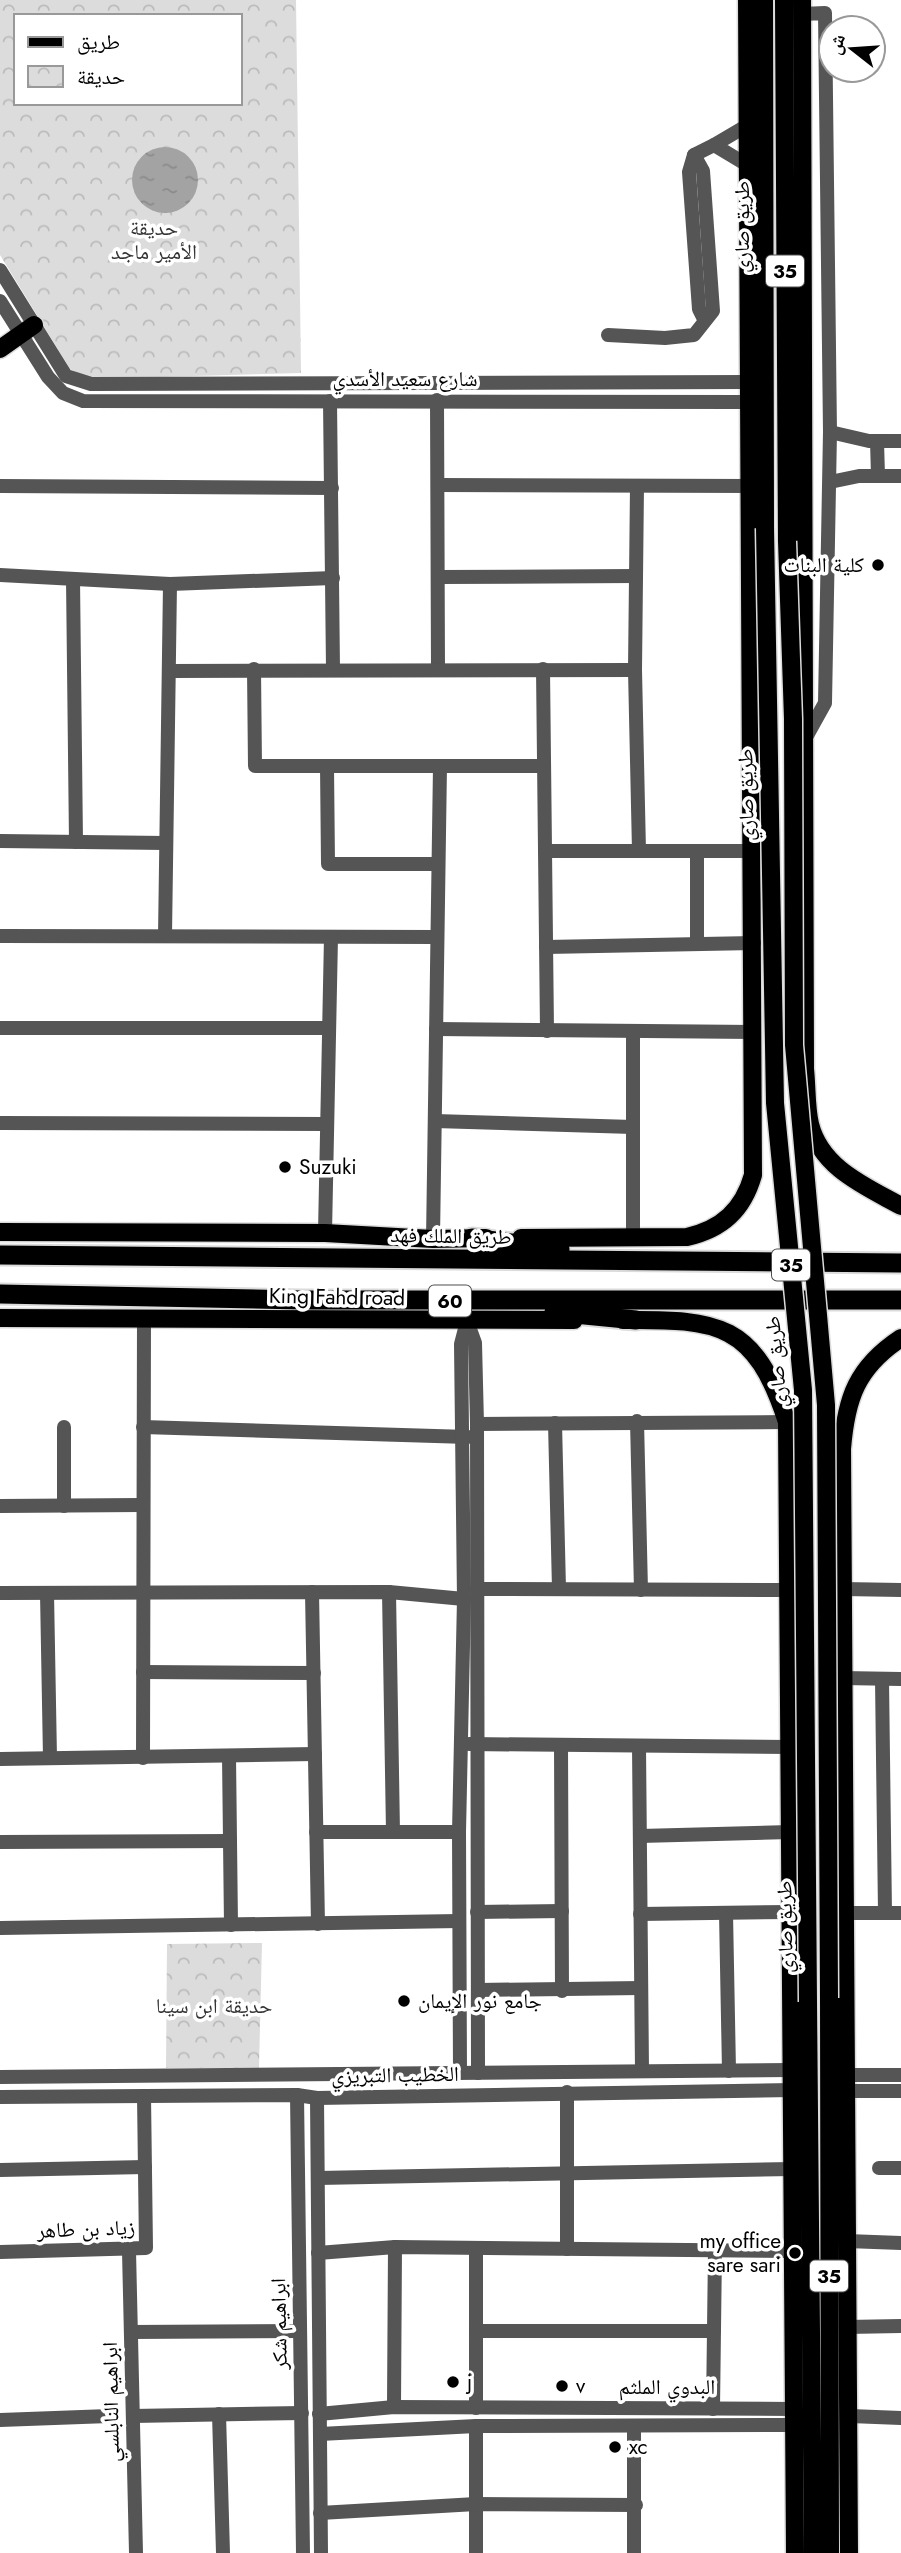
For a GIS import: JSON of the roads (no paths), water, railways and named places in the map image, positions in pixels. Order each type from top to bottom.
[{"type":"highway","points":[[472,1238],[651,1261]]},
{"type":"highway","name":"طريق الملك فهد","points":[[0,1255],[901,1263]]},
{"type":"highway","points":[[0,1262],[69,1256]]},
{"type":"highway","name":"60","points":[[0,1294],[449,1301],[901,1300]]},
{"type":"highway","points":[[449,1301],[636,1320]]},
{"type":"main road","points":[[747,0],[749,254],[765,528]]},
{"type":"main road","name":"طريق صاري","points":[[764,0],[765,528],[775,1103],[803,1390],[813,2553]]},
{"type":"main road","name":"طريق صاري","points":[[784,0],[787,541],[793,719],[794,1045],[826,1405],[830,2553]]},
{"type":"main road","points":[[802,7],[805,1069],[810,1125],[825,1157],[849,1177],[901,1206]]},
{"type":"main road","name":"طريق الملك فهد","points":[[0,1232],[326,1233],[433,1239],[687,1237],[705,1233],[723,1223],[738,1209],[750,1187],[755,1160],[749,254]]},
{"type":"main road","points":[[0,349],[27,329]]},
{"type":"main road","points":[[62,1318],[302,1300]]},
{"type":"main road","name":"King Fahd road","points":[[0,1318],[705,1322],[740,1339],[766,1369],[775,1385],[787,1422],[795,2553]]},
{"type":"main road","points":[[849,2553],[842,1678],[844,1414],[852,1391],[862,1374],[882,1350],[901,1338]]},
{"type":"street","points":[[802,7],[825,13],[831,432],[825,703],[806,739]]},
{"type":"street","points":[[608,335],[665,338],[694,334],[704,319],[699,309],[689,172],[694,155],[748,125]]},
{"type":"street","points":[[714,145],[749,166]]},
{"type":"street","points":[[0,270],[27,329]]},
{"type":"street","points":[[0,301],[27,329]]},
{"type":"street","name":"شارع سعيد الأسدي","points":[[27,329],[66,376],[91,384],[748,382]]},
{"type":"street","name":"شارع سعيد الأسدي","points":[[27,329],[63,393],[83,401],[748,401]]},
{"type":"street","points":[[726,382],[726,401]]},
{"type":"street","points":[[437,400],[438,669]]},
{"type":"street","points":[[330,401],[333,668]]},
{"type":"street","points":[[831,432],[852,439],[901,441]]},
{"type":"street","points":[[877,442],[878,476]]},
{"type":"street","points":[[830,482],[901,476]]},
{"type":"street","points":[[0,485],[332,488]]},
{"type":"street","points":[[438,485],[751,486]]},
{"type":"street","points":[[637,486],[635,670],[639,850]]},
{"type":"street","points":[[0,575],[170,584],[332,578]]},
{"type":"street","points":[[438,577],[636,576]]},
{"type":"street","points":[[73,579],[75,842]]},
{"type":"street","points":[[165,936],[170,584]]},
{"type":"street","points":[[169,671],[333,668],[635,670]]},
{"type":"street","points":[[254,669],[254,766],[544,766]]},
{"type":"street","points":[[543,669],[547,1031]]},
{"type":"street","points":[[327,766],[328,864],[439,864]]},
{"type":"street","points":[[433,1239],[440,766]]},
{"type":"street","points":[[0,841],[165,843]]},
{"type":"street","points":[[545,851],[753,851]]},
{"type":"street","points":[[696,851],[697,944]]},
{"type":"street","points":[[0,936],[437,937]]},
{"type":"street","points":[[326,1233],[331,937]]},
{"type":"street","points":[[546,947],[754,943]]},
{"type":"street","points":[[0,1028],[329,1028]]},
{"type":"street","points":[[436,1028],[754,1032]]},
{"type":"street","points":[[633,1031],[633,1236]]},
{"type":"street","points":[[435,1121],[633,1127]]},
{"type":"street","points":[[0,1123],[327,1124]]},
{"type":"street","points":[[143,1758],[141,1505],[144,1318]]},
{"type":"street","points":[[467,1321],[475,1343],[477,1423],[478,2073]]},
{"type":"street","points":[[460,2073],[459,1832],[464,1600],[461,1344],[467,1321]]},
{"type":"street","points":[[637,1421],[641,1590]]},
{"type":"street","points":[[477,1423],[787,1422]]},
{"type":"street","points":[[555,1423],[559,1589]]},
{"type":"street","points":[[64,1427],[64,1506]]},
{"type":"street","points":[[142,1427],[461,1436],[477,1439]]},
{"type":"street","points":[[0,1506],[141,1505]]},
{"type":"street","points":[[477,1589],[788,1590]]},
{"type":"street","points":[[843,1589],[901,1590]]},
{"type":"street","points":[[312,1592],[318,1924]]},
{"type":"street","points":[[0,1593],[389,1592],[464,1600]]},
{"type":"street","points":[[389,1592],[393,1832]]},
{"type":"street","points":[[47,1593],[50,1758]]},
{"type":"street","points":[[143,1672],[313,1673]]},
{"type":"street","points":[[842,1678],[901,1679]]},
{"type":"street","points":[[882,1679],[885,1913]]},
{"type":"street","points":[[461,1744],[789,1747]]},
{"type":"street","points":[[561,1745],[562,1991]]},
{"type":"street","points":[[639,1745],[642,2071]]},
{"type":"street","points":[[0,1759],[315,1754]]},
{"type":"street","points":[[229,1756],[231,1925]]},
{"type":"street","points":[[316,1832],[459,1832]]},
{"type":"street","points":[[640,1836],[790,1832]]},
{"type":"street","points":[[0,1842],[230,1841]]},
{"type":"street","points":[[477,1912],[562,1911]]},
{"type":"street","points":[[640,1914],[790,1912]]},
{"type":"street","points":[[726,1913],[729,2071]]},
{"type":"street","points":[[844,1913],[901,1913]]},
{"type":"street","points":[[0,1928],[459,1921]]},
{"type":"street","points":[[478,1990],[641,1988]]},
{"type":"street","name":"الخطيب التبريزي","points":[[0,2077],[792,2070]]},
{"type":"street","points":[[845,2083],[901,2075]]},
{"type":"street","points":[[845,2083],[901,2091]]},
{"type":"street","name":"الخطيب التبريزي","points":[[0,2097],[297,2095],[317,2098],[792,2090]]},
{"type":"street","points":[[567,2092],[568,2249]]},
{"type":"street","name":"ابراهيم شكر","points":[[297,2095],[303,2553]]},
{"type":"street","name":"زياد بن طاهر","points":[[0,2252],[129,2251],[146,2248],[144,2096]]},
{"type":"street","points":[[317,2098],[321,2553]]},
{"type":"street","points":[[0,2170],[145,2167]]},
{"type":"street","points":[[879,2168],[901,2168]]},
{"type":"street","points":[[318,2178],[792,2169]]},
{"type":"street","points":[[846,2241],[901,2243]]},
{"type":"street","points":[[318,2253],[395,2247],[793,2251]]},
{"type":"street","points":[[394,2407],[395,2247]]},
{"type":"street","points":[[476,2248],[476,2408]]},
{"type":"street","points":[[713,2409],[715,2250]]},
{"type":"street","name":"ابراهيم النابلسي","points":[[129,2251],[136,2553]]},
{"type":"street","points":[[847,2327],[901,2326]]},
{"type":"street","points":[[131,2332],[300,2331]]},
{"type":"street","points":[[476,2331],[714,2331]]},
{"type":"street","name":"البدوي الملثم","points":[[319,2414],[394,2407],[713,2409],[794,2417]]},
{"type":"street","points":[[540,2408],[541,2426]]},
{"type":"street","points":[[133,2416],[302,2413]]},
{"type":"street","points":[[219,2414],[223,2553]]},
{"type":"street","points":[[0,2420],[109,2416]]},
{"type":"street","points":[[849,2416],[901,2418]]},
{"type":"street","name":"البدوي الملثم","points":[[320,2434],[476,2426],[635,2426],[794,2417]]},
{"type":"street","points":[[476,2426],[476,2553]]},
{"type":"street","points":[[634,2553],[635,2426]]},
{"type":"street","points":[[320,2513],[476,2504],[636,2505]]},
{"type":"water","points":[[165,147],[178,150],[188,157],[195,167],[198,180],[195,193],[188,203],[178,210],[165,213],[152,210],[142,203],[135,193],[132,180],[135,167],[142,157],[152,150]]},
{"type":"place","name":"كلية البنات","points":[[878,565]]},
{"type":"place","name":"Suzuki","points":[[285,1167]]},
{"type":"place","name":"جامع نور الإيمان","points":[[404,2001]]},
{"type":"place","name":"my office sare sari","points":[[795,2253]]},
{"type":"place","name":"j","points":[[453,2382]]},
{"type":"place","name":"v","points":[[562,2386]]},
{"type":"place","name":"xc","points":[[615,2447]]},
{"type":"park label","name":"حديقة الأمير ماجد","points":[[154,240]]},
{"type":"park label","name":"حديقة ابن سينا","points":[[214,2006]]}]
